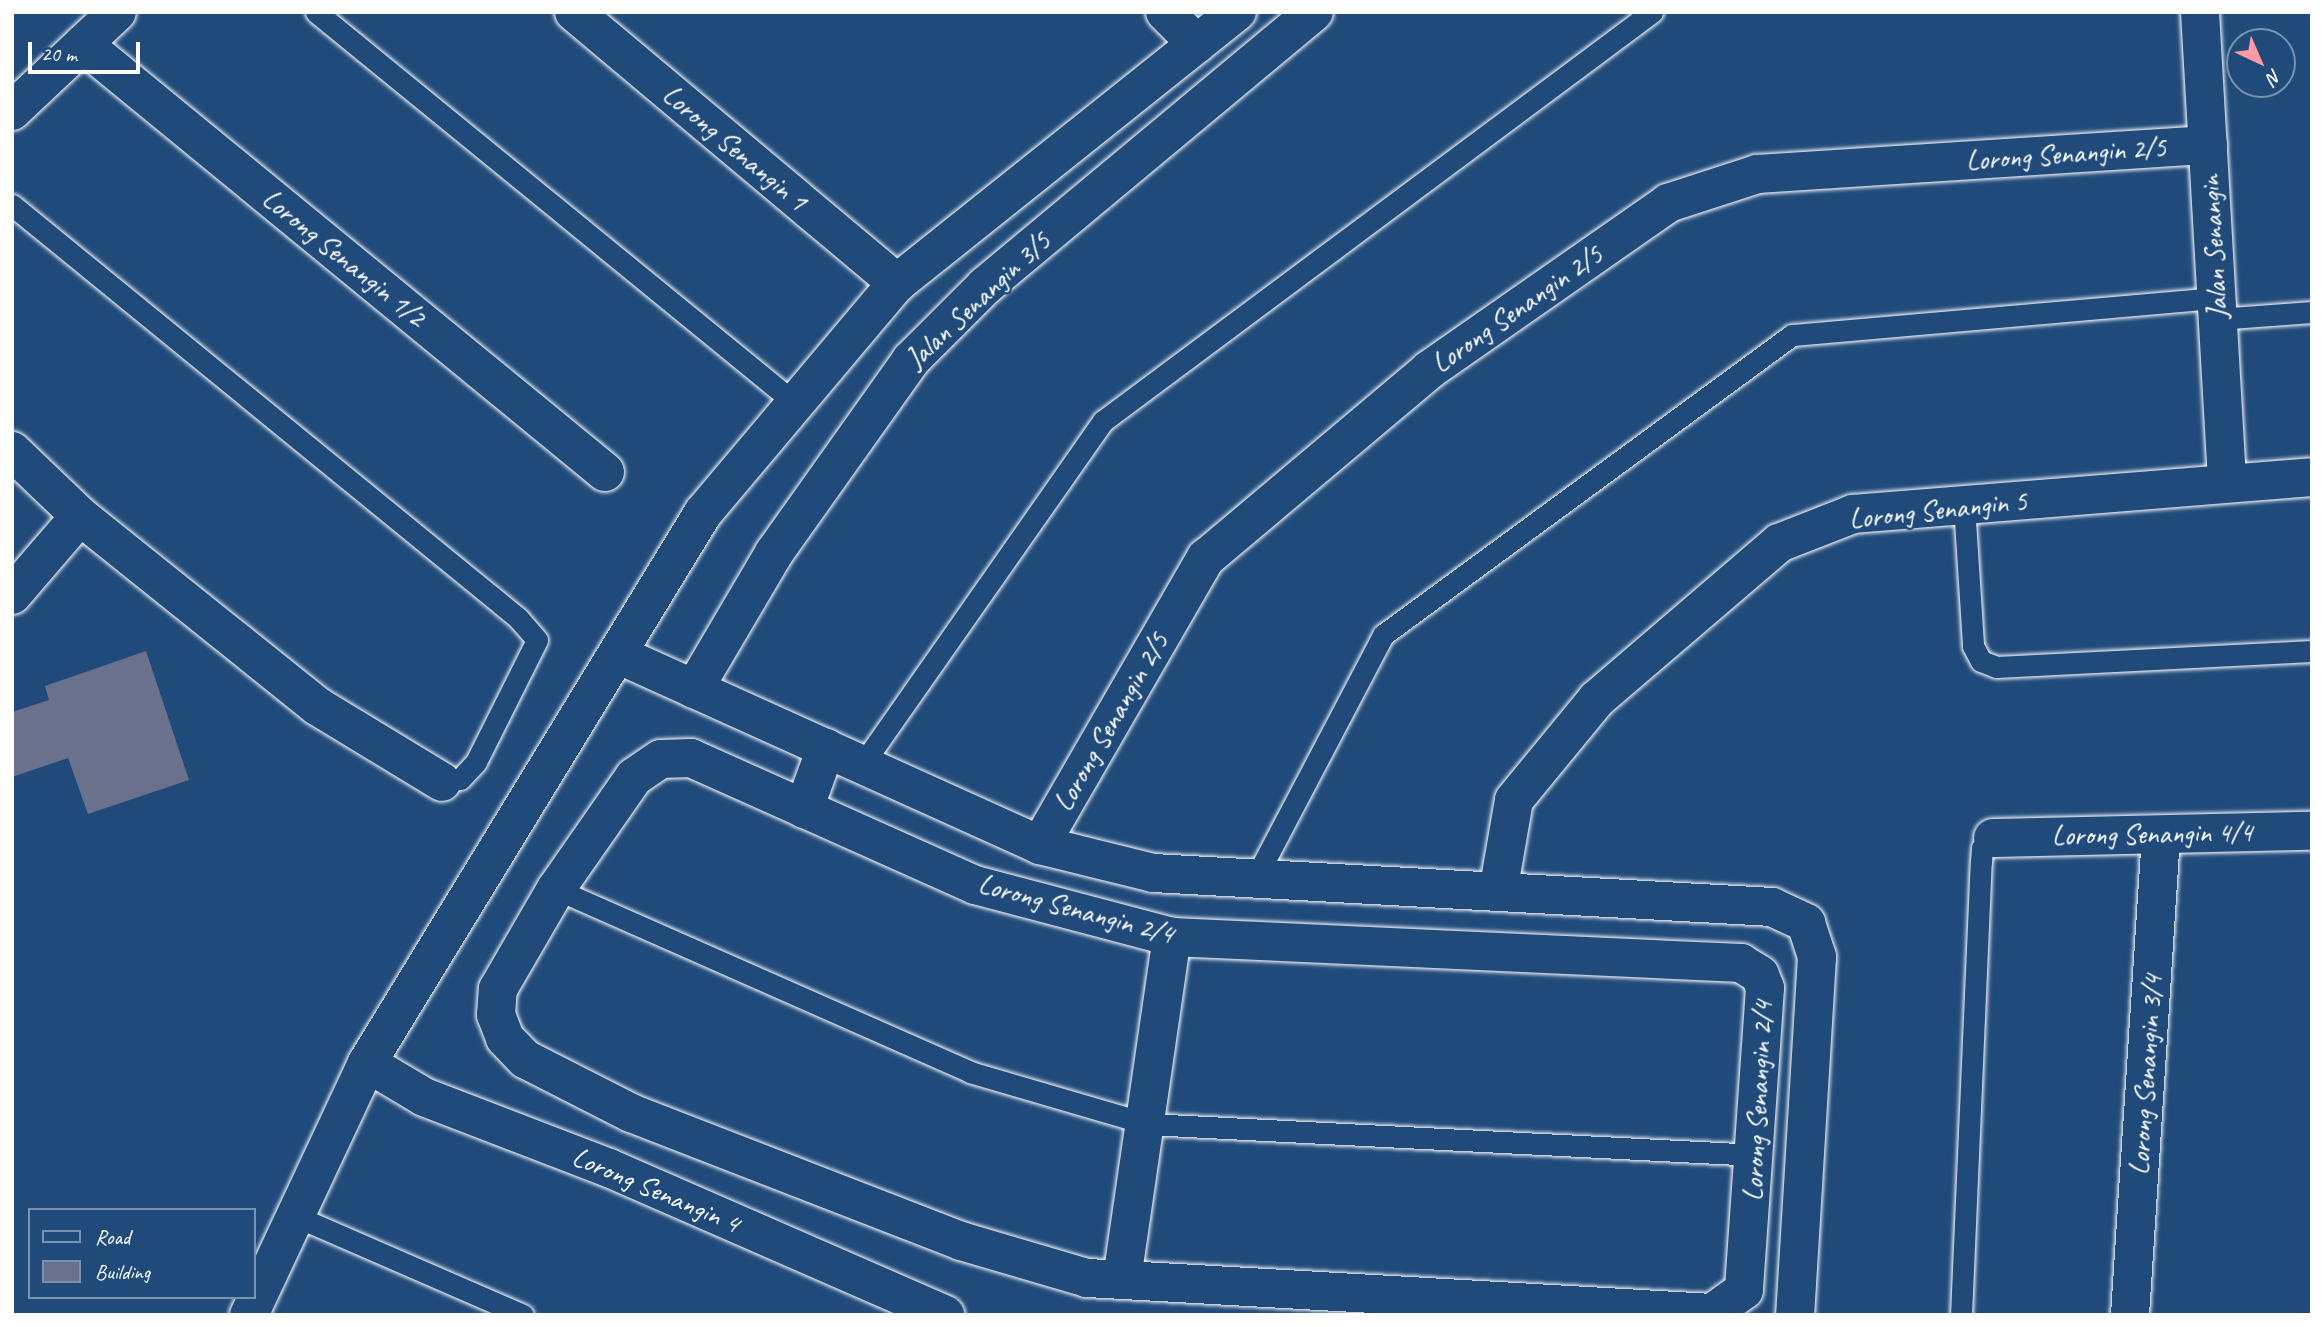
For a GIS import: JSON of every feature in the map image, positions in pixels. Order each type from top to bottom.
[{"type":"street","points":[[12,111],[117,12]]},
{"type":"street","name":"Lorong Senangin 1","points":[[574,12],[897,283]]},
{"type":"street","points":[[1165,12],[1197,44]]},
{"type":"street","points":[[249,1315],[300,1219],[368,1063],[703,513],[897,283],[1237,12]]},
{"type":"street","name":"Jalan Senangin 3/5","points":[[694,689],[774,553],[911,360],[985,286],[1314,12]]},
{"type":"street","name":"Jalan Senangin","points":[[2200,12],[2227,482]]},
{"type":"street","name":"Lorong Senangin 1/2","points":[[83,44],[606,472]]},
{"type":"street","name":"Lorong Senangin 2/5","points":[[1040,845],[1206,558],[1429,370],[1668,203],[1757,174],[2208,145]]},
{"type":"street","points":[[12,451],[80,516],[317,706],[442,782]]},
{"type":"street","name":"Lorong Senangin 5","points":[[1498,892],[1514,800],[1597,699],[1779,543],[1853,514],[2312,477]]},
{"type":"street","points":[[12,595],[80,516]]},
{"type":"street","name":"Lorong Senangin 2/4","points":[[617,654],[1040,845],[1153,873],[1772,907],[1806,923],[1817,957],[1795,1315]]},
{"type":"street","points":[[804,809],[826,748]]},
{"type":"street","name":"Lorong Senangin 2/4","points":[[691,758],[804,809],[975,885],[1172,937],[1741,963],[1760,975],[1757,1155],[1744,1290],[1730,1306],[1712,1313],[1574,1309],[1087,1278],[961,1241],[631,1113],[525,1059],[505,1038],[496,1015],[498,989],[556,889],[634,777],[661,759],[691,758]]},
{"type":"street","name":"Lorong Senangin 4/4","points":[[1993,838],[2312,831]]},
{"type":"street","name":"Lorong Senangin 3/4","points":[[2130,1315],[2161,836]]},
{"type":"street","points":[[1592,955],[1596,897]]},
{"type":"street","points":[[1122,1279],[1148,1124],[1172,937]]},
{"type":"street","name":"Lorong Senangin 4","points":[[368,1063],[424,1097],[609,1168],[946,1315]]},
{"type":"street","points":[[609,1168],[631,1113]]},
{"type":"lane","points":[[316,12],[795,403]]},
{"type":"lane","points":[[862,765],[1104,421],[1652,12]]},
{"type":"lane","points":[[12,205],[518,618],[537,640],[477,762],[460,779],[442,782]]},
{"type":"lane","points":[[1255,879],[1383,635],[1791,335],[2217,308],[2312,312]]},
{"type":"lane","points":[[1964,505],[1973,646],[1981,661],[1997,667],[2312,651]]},
{"type":"lane","points":[[1961,1315],[1981,862],[1982,848],[1993,838]]},
{"type":"lane","points":[[556,889],[970,1072],[1148,1124],[1757,1155]]},
{"type":"lane","points":[[300,1219],[523,1315]]},
{"type":"building","points":[[146,651],[189,780],[88,814],[68,758],[12,777],[12,712],[49,700],[45,686]]}]
